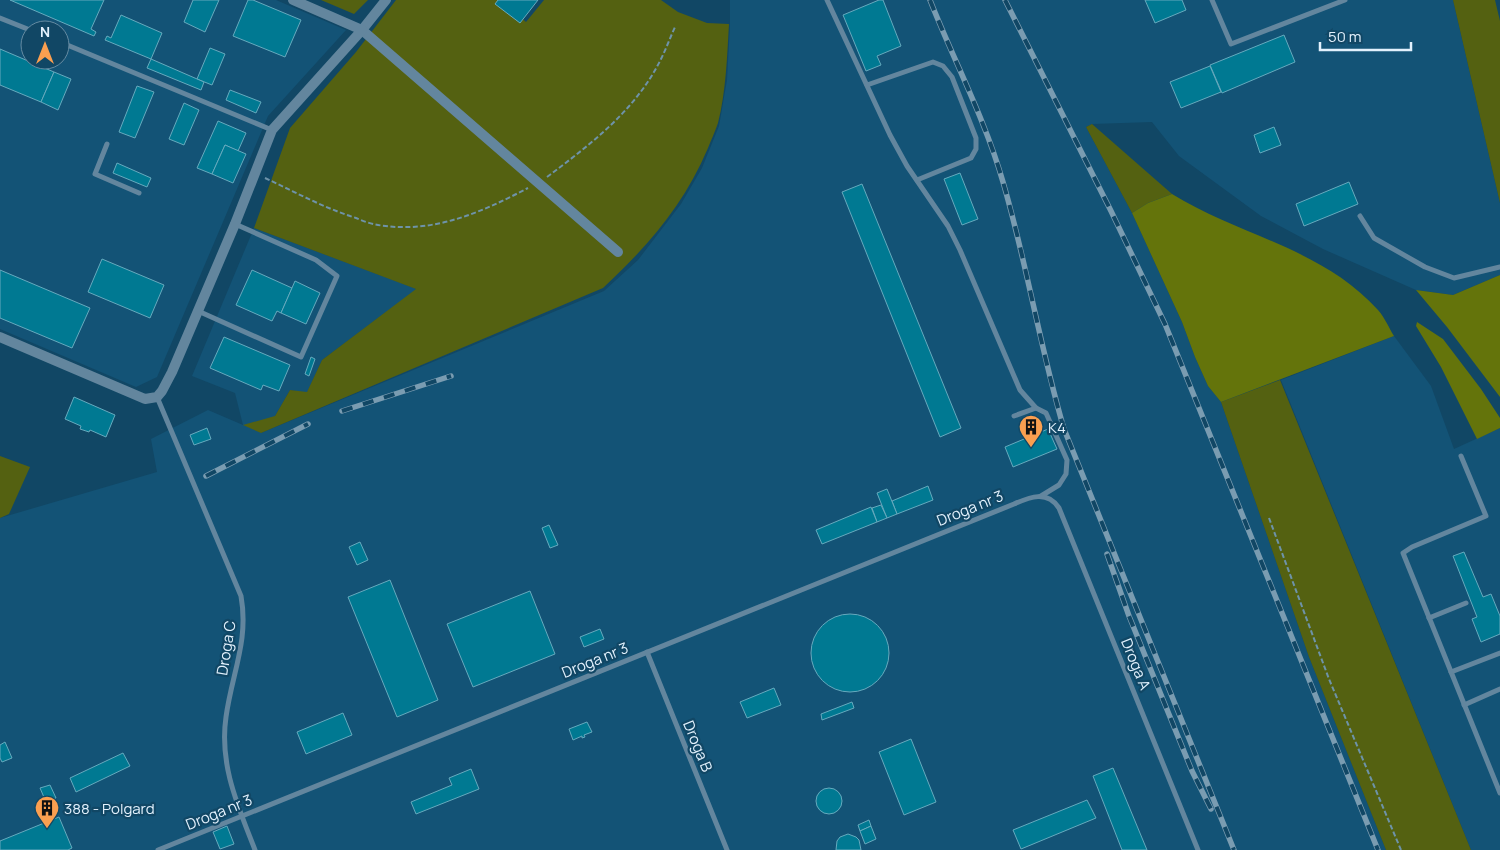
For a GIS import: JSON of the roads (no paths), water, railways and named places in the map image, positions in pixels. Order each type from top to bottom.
[{"type":"street","points":[[293,0],[362,30],[618,252]]},
{"type":"street","points":[[0,337],[145,399],[157,397],[172,372],[256,174],[272,130],[362,30],[386,0]]},
{"type":"lane","points":[[827,0],[890,135],[907,166],[948,226],[960,250],[1020,390],[1036,408],[1046,413],[1067,460],[1066,474],[1059,485],[1041,496]]},
{"type":"lane","points":[[1212,0],[1231,44],[1345,0]]},
{"type":"lane","points":[[0,18],[20,26]]},
{"type":"lane","points":[[70,46],[272,130]]},
{"type":"lane","points":[[867,85],[932,62],[942,66],[952,77],[976,138],[976,149],[971,158],[917,180]]},
{"type":"lane","points":[[108,144],[95,174],[139,193]]},
{"type":"lane","points":[[1360,216],[1374,238],[1425,267],[1454,278],[1500,266]]},
{"type":"lane","points":[[198,310],[302,356],[337,276],[316,260],[235,224]]},
{"type":"lane","name":"Droga C","points":[[157,397],[243,603],[244,628],[242,645],[228,703],[225,737],[229,777],[235,800],[255,850]]},
{"type":"lane","points":[[1014,416],[1036,408]]},
{"type":"lane","points":[[1462,456],[1486,516],[1412,547],[1403,554],[1500,793]]},
{"type":"lane","name":"Droga nr 3","points":[[158,850],[1032,496],[1041,496]]},
{"type":"lane","name":"Droga A","points":[[1041,496],[1050,498],[1059,508],[1198,850]]},
{"type":"lane","points":[[1429,618],[1466,603]]},
{"type":"lane","name":"Droga B","points":[[647,652],[727,850]]},
{"type":"lane","points":[[1451,672],[1500,653]]},
{"type":"lane","points":[[1464,705],[1500,689]]},
{"type":"railway","points":[[930,0],[996,159],[1012,213],[1064,429],[1234,850]]},
{"type":"railway","points":[[1005,0],[1111,211],[1165,324],[1378,850]]},
{"type":"railway","points":[[342,411],[451,376]]},
{"type":"railway","points":[[206,476],[308,424]]},
{"type":"railway","points":[[1107,554],[1129,616],[1192,771],[1211,809]]},
{"type":"place","name":"K4","points":[[1031,448]]},
{"type":"place","name":"388 - Polgard","points":[[47,829]]}]
